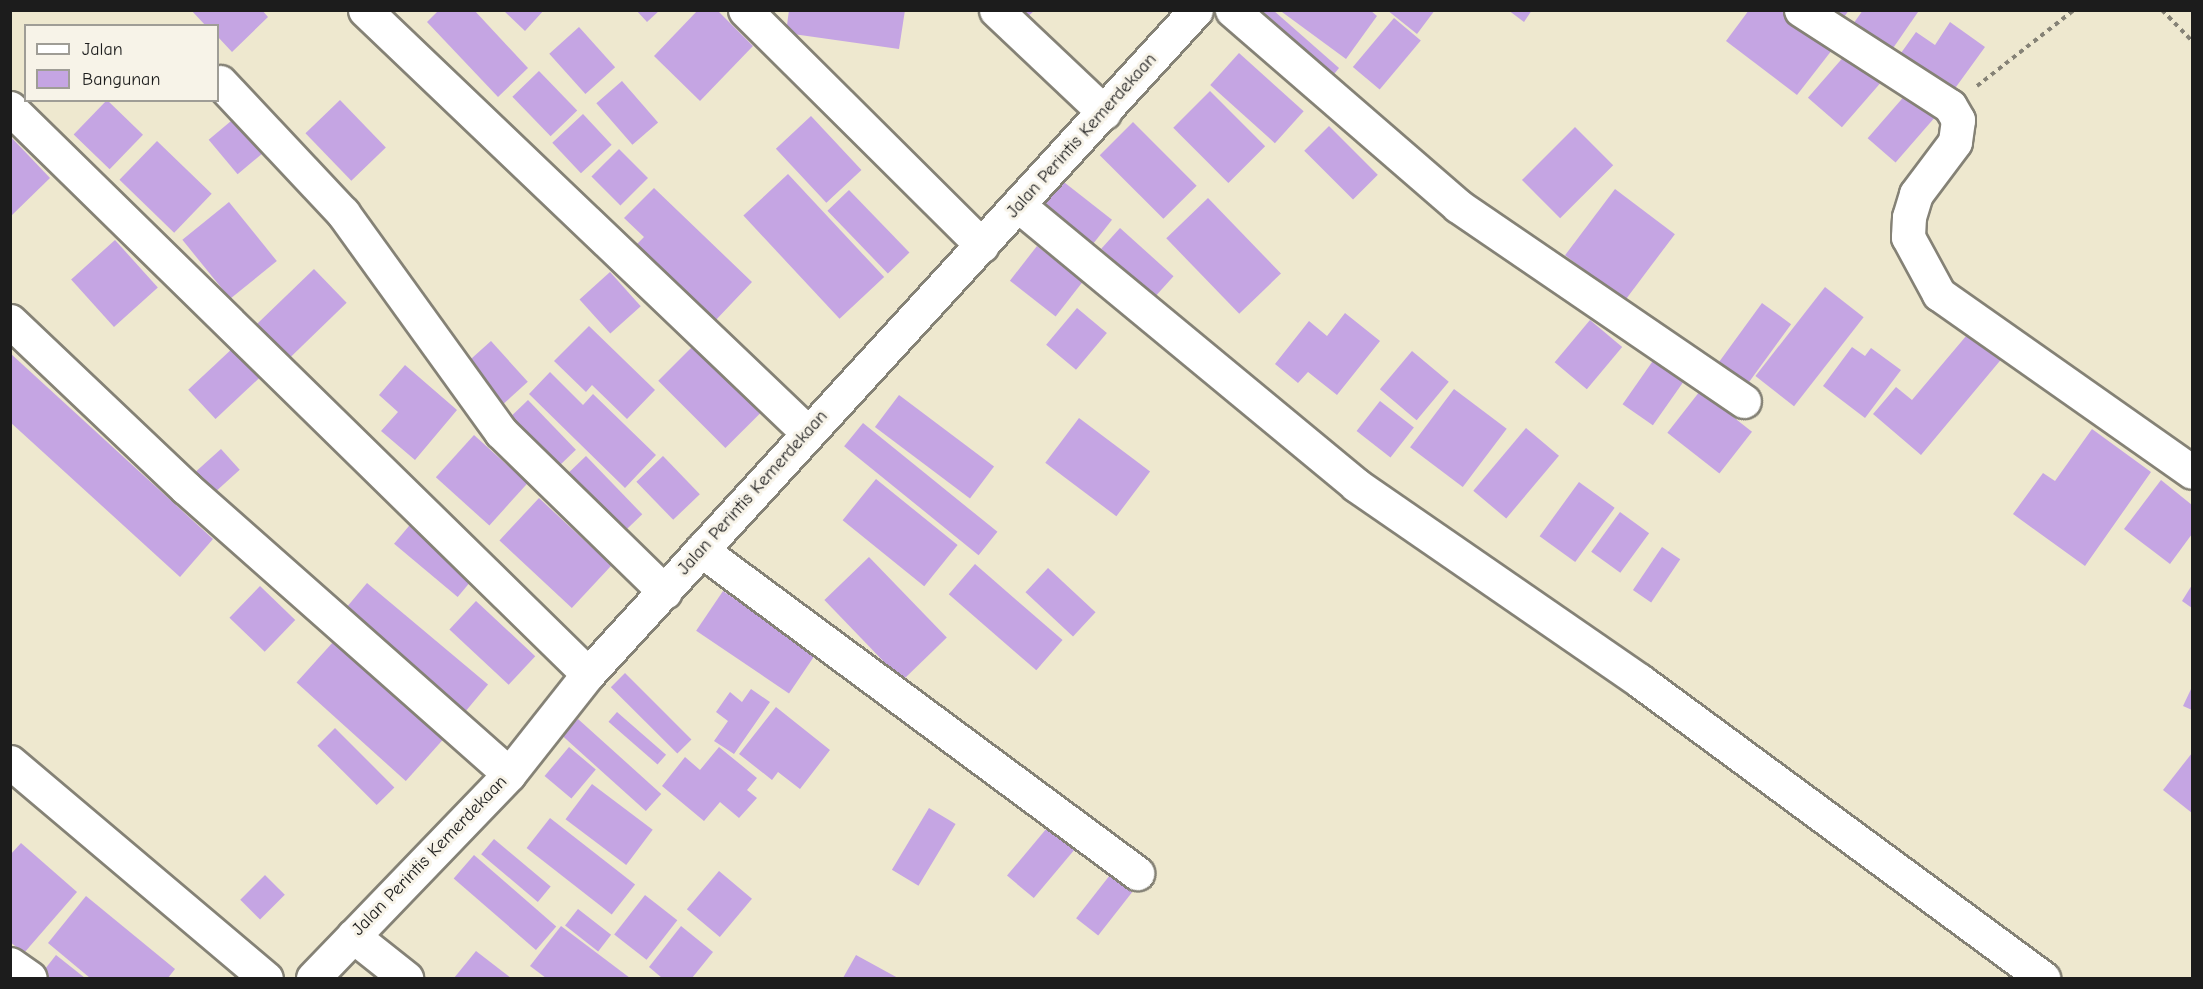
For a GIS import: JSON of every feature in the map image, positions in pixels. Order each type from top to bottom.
[{"type":"street","points":[[365,10],[806,431]]},
{"type":"street","points":[[746,10],[982,245]]},
{"type":"street","points":[[996,10],[1104,112]]},
{"type":"street","name":"Jalan Perintis Kemerdekaan","points":[[313,978],[509,774],[588,674],[665,592],[806,431],[982,245],[1196,10]]},
{"type":"street","points":[[1232,10],[1458,206],[1744,401]]},
{"type":"street","points":[[1801,10],[1950,106],[1958,120],[1955,142],[1916,194],[1909,217],[1908,237],[1939,294],[2193,472]]},
{"type":"street","points":[[220,82],[343,213],[501,432],[665,592]]},
{"type":"street","points":[[10,108],[588,674]]},
{"type":"street","points":[[1018,205],[1356,485],[1640,681],[2043,978]]},
{"type":"street","points":[[10,321],[186,488],[509,774]]},
{"type":"street","points":[[701,550],[1137,873]]},
{"type":"street","points":[[10,762],[266,978]]},
{"type":"street","points":[[353,936],[406,978]]},
{"type":"street","points":[[10,964],[30,978]]},
{"type":"path","points":[[1950,106],[2074,10]]},
{"type":"path","points":[[2162,10],[2193,41]]},
{"type":"building","points":[[191,10],[262,10],[268,17],[232,52],[219,38],[219,24],[204,24]]},
{"type":"building","points":[[439,10],[474,10],[528,68],[498,97],[427,22]]},
{"type":"building","points":[[503,10],[544,10],[525,31]]},
{"type":"building","points":[[636,10],[660,10],[647,22]]},
{"type":"building","points":[[698,10],[717,10],[753,46],[700,101],[654,56]]},
{"type":"building","points":[[789,10],[905,10],[899,49],[786,33]]},
{"type":"building","points":[[1015,10],[1035,10],[1024,20]]},
{"type":"building","points":[[1256,10],[1273,10],[1339,68],[1330,79]]},
{"type":"building","points":[[1370,10],[1377,16],[1346,59],[1282,12]]},
{"type":"building","points":[[1387,10],[1435,10],[1417,34]]},
{"type":"building","points":[[1508,10],[1532,10],[1524,22]]},
{"type":"building","points":[[1749,10],[1781,10],[1832,50],[1797,95],[1726,41]]},
{"type":"building","points":[[1829,10],[1849,10],[1842,20]]},
{"type":"building","points":[[1863,10],[1916,10],[1918,12],[1889,54],[1851,27]]},
{"type":"building","points":[[1394,18],[1421,40],[1380,90],[1353,67]]},
{"type":"building","points":[[1950,22],[1985,47],[1948,98],[1896,60],[1916,32],[1935,45]]},
{"type":"building","points":[[579,27],[615,67],[585,94],[549,54]]},
{"type":"building","points":[[1239,53],[1304,111],[1275,143],[1210,85]]},
{"type":"building","points":[[1846,54],[1880,84],[1842,127],[1808,98]]},
{"type":"building","points":[[539,71],[577,111],[551,136],[512,97]]},
{"type":"building","points":[[622,81],[658,123],[632,145],[596,103]]},
{"type":"building","points":[[1210,91],[1265,146],[1228,183],[1173,128]]},
{"type":"building","points":[[1907,93],[1935,117],[1896,163],[1868,138]]},
{"type":"building","points":[[340,100],[386,147],[351,181],[305,133]]},
{"type":"building","points":[[105,102],[109,102],[143,135],[110,169],[74,135]]},
{"type":"building","points":[[583,114],[612,145],[581,173],[552,143]]},
{"type":"building","points":[[237,116],[266,150],[238,174],[209,140]]},
{"type":"building","points":[[811,116],[861,170],[826,203],[776,149]]},
{"type":"building","points":[[1133,122],[1197,186],[1163,219],[1100,155]]},
{"type":"building","points":[[1329,126],[1378,175],[1353,200],[1304,151]]},
{"type":"building","points":[[1575,127],[1613,165],[1560,218],[1522,180]]},
{"type":"building","points":[[10,136],[50,178],[10,217]]},
{"type":"building","points":[[157,141],[212,194],[174,233],[119,180]]},
{"type":"building","points":[[619,149],[648,178],[620,206],[591,177]]},
{"type":"building","points":[[788,174],[884,277],[840,319],[743,216]]},
{"type":"building","points":[[1060,179],[1112,220],[1089,249],[1037,208]]},
{"type":"building","points":[[654,188],[752,282],[713,323],[634,247],[644,237],[624,218]]},
{"type":"building","points":[[1615,189],[1675,234],[1625,300],[1565,255]]},
{"type":"building","points":[[849,190],[909,253],[888,273],[827,211]]},
{"type":"building","points":[[1208,198],[1281,274],[1239,314],[1166,238]]},
{"type":"building","points":[[229,202],[277,261],[230,299],[182,240]]},
{"type":"building","points":[[1120,228],[1174,276],[1155,297],[1101,249]]},
{"type":"building","points":[[115,240],[158,288],[114,327],[71,279]]},
{"type":"building","points":[[1037,246],[1083,282],[1056,316],[1010,281]]},
{"type":"building","points":[[314,269],[347,303],[289,358],[256,325]]},
{"type":"building","points":[[610,272],[641,306],[610,334],[580,299]]},
{"type":"building","points":[[1825,287],[1864,317],[1794,406],[1755,376]]},
{"type":"building","points":[[1762,303],[1791,324],[1745,387],[1716,366]]},
{"type":"building","points":[[1077,308],[1107,333],[1076,370],[1046,345]]},
{"type":"building","points":[[1345,313],[1380,341],[1337,395],[1308,372],[1298,383],[1275,364],[1309,321],[1327,336]]},
{"type":"building","points":[[1590,320],[1622,347],[1587,389],[1555,362]]},
{"type":"building","points":[[589,326],[655,390],[627,419],[592,385],[586,392],[554,361]]},
{"type":"building","points":[[1972,329],[2004,356],[1921,455],[1873,414],[1896,387],[1912,400]]},
{"type":"building","points":[[491,341],[528,382],[499,408],[462,367]]},
{"type":"building","points":[[695,344],[762,411],[725,448],[658,381]]},
{"type":"building","points":[[235,346],[262,375],[215,419],[188,390]]},
{"type":"building","points":[[1852,347],[1865,356],[1871,348],[1901,370],[1865,418],[1823,386]]},
{"type":"building","points":[[1412,351],[1449,382],[1417,420],[1380,389]]},
{"type":"building","points":[[10,353],[213,539],[180,577],[10,422]]},
{"type":"building","points":[[1657,355],[1687,376],[1653,425],[1623,404]]},
{"type":"building","points":[[405,365],[457,410],[415,460],[381,431],[398,412],[379,395]]},
{"type":"building","points":[[550,372],[583,405],[593,394],[656,455],[625,488],[529,394]]},
{"type":"building","points":[[1454,389],[1507,429],[1463,487],[1410,447]]},
{"type":"building","points":[[1700,391],[1752,432],[1719,473],[1667,433]]},
{"type":"building","points":[[899,395],[994,467],[970,499],[875,427]]},
{"type":"building","points":[[528,400],[576,450],[551,473],[504,424]]},
{"type":"building","points":[[1380,401],[1414,427],[1390,457],[1357,431]]},
{"type":"building","points":[[1079,418],[1150,472],[1116,516],[1045,463]]},
{"type":"building","points":[[863,423],[997,532],[979,555],[844,446]]},
{"type":"building","points":[[1526,428],[1559,456],[1506,518],[1473,491]]},
{"type":"building","points":[[2092,429],[2151,472],[2085,566],[2013,514],[2043,473],[2055,481]]},
{"type":"building","points":[[474,435],[528,483],[489,526],[436,477]]},
{"type":"building","points":[[221,449],[240,470],[211,496],[192,475]]},
{"type":"building","points":[[586,456],[642,514],[621,535],[564,477]]},
{"type":"building","points":[[663,456],[700,494],[673,520],[636,482]]},
{"type":"building","points":[[876,479],[958,545],[924,586],[843,520]]},
{"type":"building","points":[[2161,480],[2192,505],[2192,534],[2170,564],[2124,529]]},
{"type":"building","points":[[1579,482],[1615,508],[1575,562],[1540,536]]},
{"type":"building","points":[[539,498],[611,566],[572,608],[499,540]]},
{"type":"building","points":[[1620,512],[1649,533],[1620,573],[1591,552]]},
{"type":"building","points":[[414,520],[478,573],[458,597],[394,544]]},
{"type":"building","points":[[1662,547],[1680,559],[1651,602],[1633,590]]},
{"type":"building","points":[[869,557],[947,638],[902,681],[824,600]]},
{"type":"building","points":[[975,564],[1063,640],[1036,670],[949,594]]},
{"type":"building","points":[[1048,568],[1096,612],[1073,636],[1025,592]]},
{"type":"building","points":[[367,583],[488,685],[460,718],[339,617]]},
{"type":"building","points":[[2192,585],[2192,608],[2182,601]]},
{"type":"building","points":[[260,586],[295,620],[265,652],[229,618]]},
{"type":"building","points":[[723,591],[816,654],[789,693],[696,631]]},
{"type":"building","points":[[476,601],[535,656],[509,685],[449,630]]},
{"type":"building","points":[[334,641],[443,739],[406,781],[297,683]]},
{"type":"building","points":[[625,673],[691,739],[677,754],[611,687]]},
{"type":"building","points":[[2192,687],[2192,710],[2183,706]]},
{"type":"building","points":[[751,689],[770,702],[734,754],[714,741],[728,721],[716,712],[730,692],[742,702]]},
{"type":"building","points":[[776,707],[830,750],[800,789],[778,772],[772,780],[739,754]]},
{"type":"building","points":[[617,712],[666,755],[658,764],[608,722]]},
{"type":"building","points":[[578,719],[661,794],[646,811],[563,736]]},
{"type":"building","points":[[335,728],[394,787],[377,805],[317,746]]},
{"type":"building","points":[[569,747],[596,769],[571,799],[545,776]]},
{"type":"building","points":[[719,747],[757,778],[747,790],[757,798],[739,818],[720,802],[704,821],[662,786],[685,757],[700,770]]},
{"type":"building","points":[[2192,753],[2192,813],[2163,790]]},
{"type":"building","points":[[592,784],[653,830],[626,865],[566,819]]},
{"type":"building","points":[[929,808],[956,824],[918,886],[892,870]]},
{"type":"building","points":[[550,818],[635,884],[612,914],[527,848]]},
{"type":"building","points":[[1052,822],[1079,844],[1034,898],[1007,876]]},
{"type":"building","points":[[494,839],[551,887],[538,902],[481,854]]},
{"type":"building","points":[[21,843],[77,892],[24,953],[10,942],[10,855]]},
{"type":"building","points":[[474,855],[556,927],[536,950],[454,878]]},
{"type":"building","points":[[719,871],[752,899],[720,937],[687,909]]},
{"type":"building","points":[[265,875],[285,895],[260,920],[240,900]]},
{"type":"building","points":[[1110,875],[1132,892],[1098,936],[1076,918]]},
{"type":"building","points":[[645,895],[677,920],[647,960],[614,934]]},
{"type":"building","points":[[86,896],[175,969],[168,978],[90,978],[48,943]]},
{"type":"building","points":[[578,909],[611,935],[598,951],[565,926]]},
{"type":"building","points":[[561,926],[630,978],[546,978],[530,966]]},
{"type":"building","points":[[681,926],[713,952],[692,978],[662,978],[649,967]]},
{"type":"building","points":[[476,951],[511,978],[454,978]]},
{"type":"building","points":[[56,955],[85,978],[38,978]]},
{"type":"building","points":[[856,955],[898,978],[843,978]]}]
